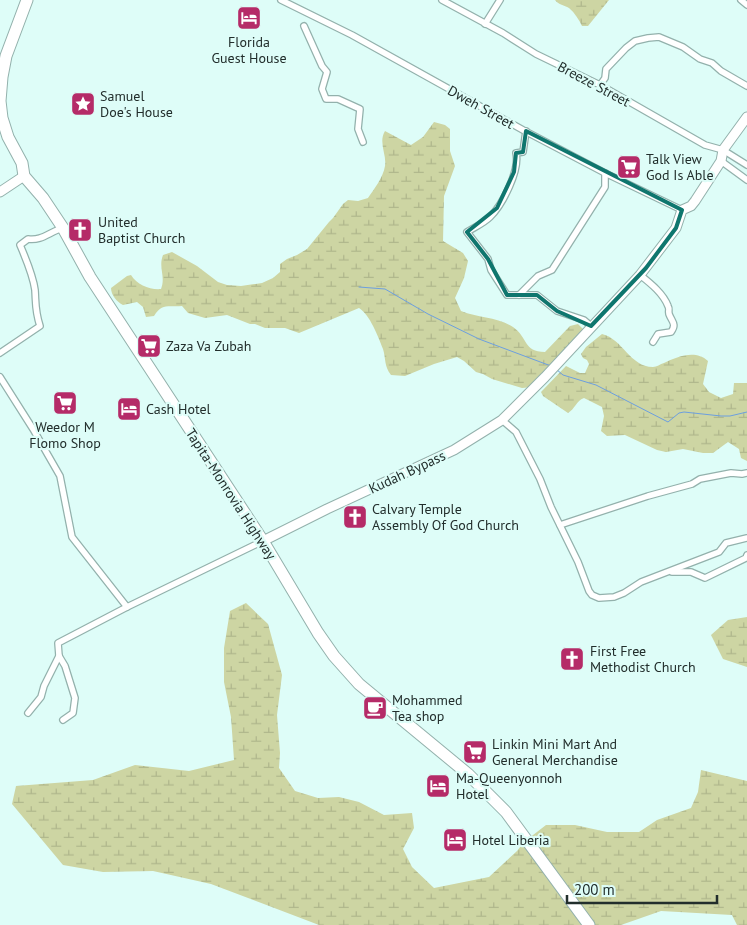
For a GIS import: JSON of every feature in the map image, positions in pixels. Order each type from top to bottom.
[{"type":"highway","name":"Tapita-Monrovia Highway","points":[[27,0],[6,56],[0,101],[2,118],[8,137],[22,163],[24,176],[43,198],[63,228],[90,277],[263,541],[318,633],[334,656],[359,684],[381,704],[468,774],[496,802],[517,825],[590,925]]},
{"type":"street","name":"Dweh Street","points":[[282,0],[352,35],[526,132],[604,173],[682,210]]},
{"type":"street","name":"Breeze Street","points":[[442,0],[503,33],[536,54],[600,85],[705,146],[723,150],[747,165]]},
{"type":"street","points":[[485,24],[500,0]]},
{"type":"street","points":[[741,0],[747,5]]},
{"type":"street","points":[[304,26],[322,66],[327,72],[322,89],[326,99],[338,99],[360,109],[358,128],[363,142]]},
{"type":"street","points":[[600,85],[605,78],[606,69],[626,48],[635,41],[659,37],[683,47],[700,59],[712,63],[721,71],[747,86]]},
{"type":"street","name":"Kudah Bypass","points":[[59,656],[58,643],[327,509],[448,453],[502,420],[640,275],[676,228],[682,210],[691,206],[721,161],[723,150],[747,118]]},
{"type":"street","points":[[526,132],[523,152],[516,152],[518,161],[497,208],[490,218],[467,232],[488,259],[491,270],[507,295],[537,296],[557,311],[584,320],[591,326]]},
{"type":"street","points":[[721,161],[747,180]]},
{"type":"street","points":[[519,295],[538,276],[552,270],[605,187],[604,173]]},
{"type":"street","points":[[0,192],[24,176]]},
{"type":"street","points":[[0,353],[40,326],[35,311],[35,290],[20,244],[28,239],[38,240],[53,231],[63,228]]},
{"type":"street","points":[[640,275],[662,297],[674,321],[674,328],[670,332],[658,334],[653,342]]},
{"type":"street","points":[[0,377],[60,476],[72,537],[127,607]]},
{"type":"street","points":[[502,420],[516,432],[540,479],[592,595],[599,598],[614,598],[641,582],[719,552],[726,544],[747,538]]},
{"type":"street","points":[[560,525],[648,496],[692,484],[700,479],[731,473],[747,473]]},
{"type":"street","points":[[668,572],[691,572],[705,578],[747,556]]},
{"type":"street","points":[[28,713],[38,702],[59,656]]},
{"type":"street","points":[[59,656],[65,666],[75,698],[73,713],[63,720]]},
{"type":"highlighted area","points":[[526,131],[682,210],[676,228],[646,268],[591,326],[557,311],[537,295],[507,295],[488,259],[467,232],[497,208],[514,172],[516,153],[523,152]]},
{"type":"green space","points":[[555,0],[609,0],[588,26],[582,26],[569,8]]},
{"type":"green space","points":[[434,122],[445,125],[450,129],[450,151],[455,166],[444,196],[443,241],[463,253],[468,261],[464,278],[455,298],[461,311],[494,319],[513,327],[529,347],[538,351],[545,352],[570,326],[578,324],[584,330],[533,387],[522,388],[492,379],[476,372],[457,357],[405,376],[391,375],[387,369],[383,349],[376,332],[367,316],[359,308],[299,333],[285,328],[265,328],[227,315],[205,318],[188,313],[182,306],[162,307],[154,316],[146,317],[143,307],[137,302],[123,305],[113,296],[111,288],[131,275],[144,286],[161,289],[163,255],[172,252],[197,266],[218,282],[227,285],[241,286],[262,283],[273,278],[280,272],[280,264],[307,249],[343,204],[348,200],[358,201],[368,198],[384,170],[385,162],[382,140],[385,131],[411,145],[423,137]]},
{"type":"green space","points":[[602,334],[616,341],[632,358],[645,366],[656,367],[686,355],[703,357],[708,361],[703,384],[709,392],[721,398],[733,394],[734,383],[747,383],[747,461],[741,458],[739,449],[728,442],[713,453],[683,449],[666,452],[657,450],[625,435],[607,436],[601,431],[604,416],[602,407],[584,398],[568,413],[543,396],[541,392],[566,366],[580,373],[585,373],[589,364],[581,354],[586,347]]},
{"type":"green space","points":[[246,603],[268,624],[282,675],[277,715],[280,753],[279,768],[295,791],[318,798],[339,797],[359,802],[384,815],[412,813],[414,828],[403,849],[412,867],[434,888],[489,877],[524,842],[546,825],[575,825],[607,832],[639,832],[657,820],[691,808],[698,792],[701,770],[747,781],[747,925],[737,925],[732,915],[661,911],[621,925],[319,925],[211,884],[153,871],[103,872],[63,865],[12,804],[16,786],[93,780],[135,765],[189,771],[234,760],[231,717],[224,682],[224,648],[230,611]]},
{"type":"green space","points":[[747,617],[747,667],[723,659],[711,635],[728,620]]},
{"type":"waterway","points":[[359,287],[385,289],[428,314],[479,339],[551,366]]},
{"type":"waterway","points":[[556,369],[563,375],[596,385],[668,422],[679,413],[684,412],[721,416],[747,412]]},
{"type":"place","name":"Florida Guest House","points":[[249,18]]},
{"type":"place","name":"Samuel Doe's House","points":[[83,104]]},
{"type":"place","name":"Talk View God Is Able","points":[[629,167]]},
{"type":"place","name":"United Baptist Church","points":[[80,230]]},
{"type":"place","name":"Zaza Va Zubah","points":[[149,346]]},
{"type":"place","name":"Weedor M Flomo Shop","points":[[65,403]]},
{"type":"place","name":"Cash Hotel","points":[[129,409]]},
{"type":"place","name":"Calvary Temple Assembly Of God Church","points":[[355,517]]},
{"type":"place","name":"First Free Methodist Church","points":[[572,659]]},
{"type":"place","name":"Mohammed Tea shop","points":[[375,708]]},
{"type":"place","name":"Linkin Mini Mart And General Merchandise","points":[[475,752]]},
{"type":"place","name":"Ma-Queenyonnoh Hotel","points":[[438,786]]},
{"type":"place","name":"Hotel Liberia","points":[[455,840]]}]
